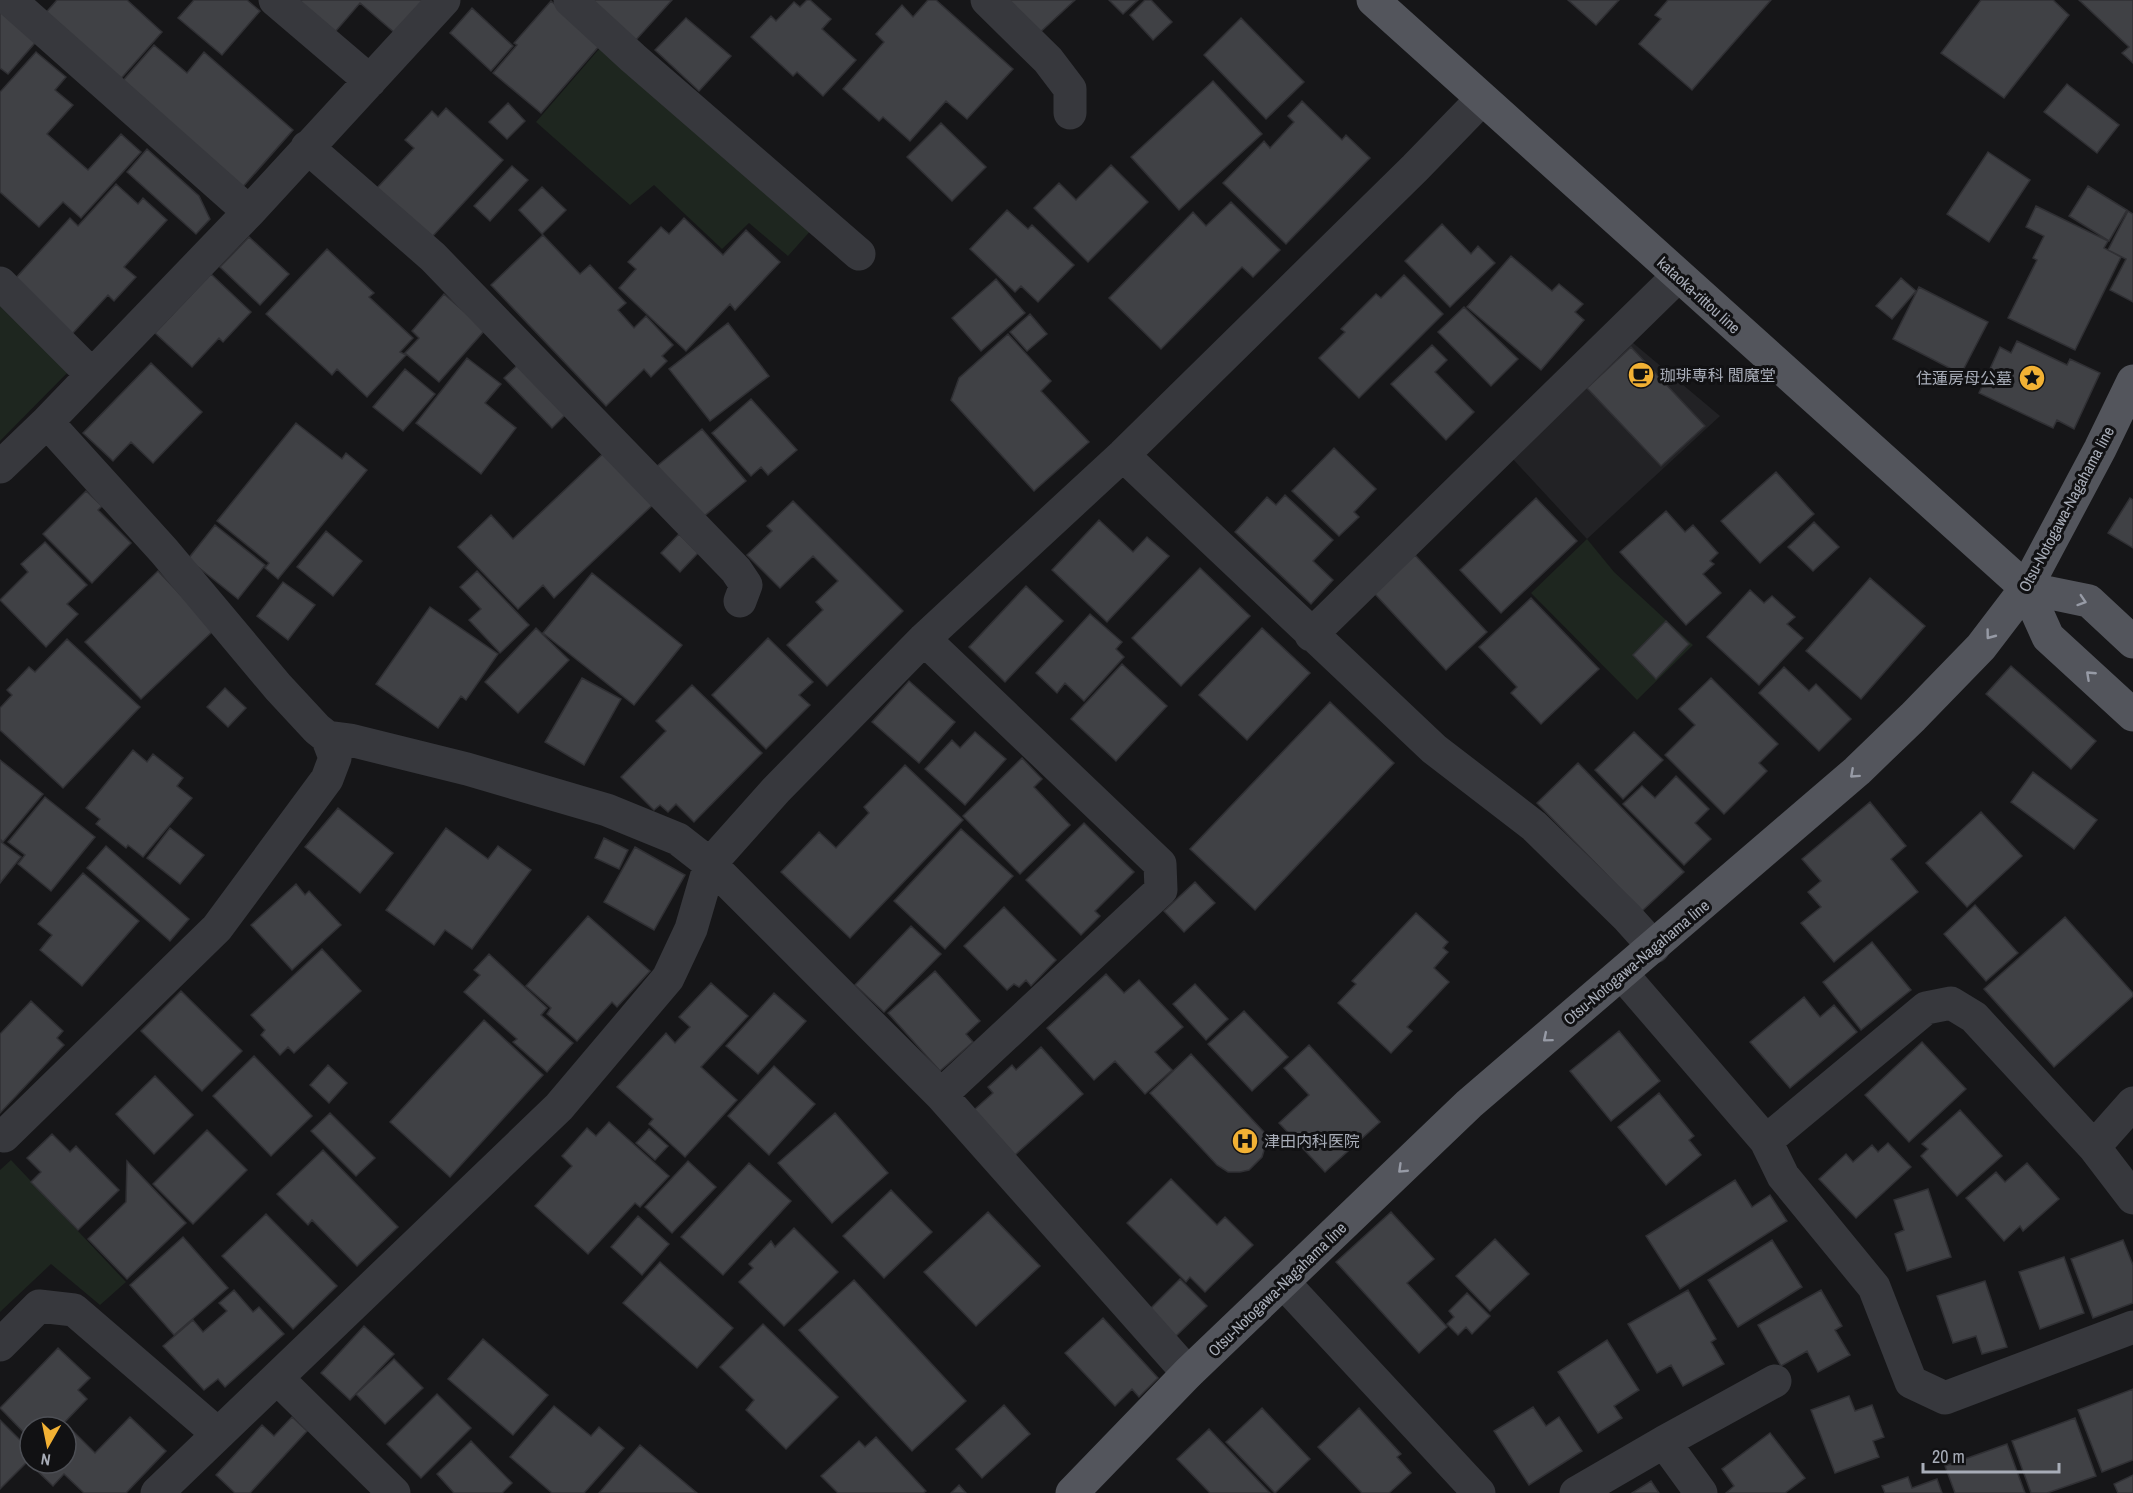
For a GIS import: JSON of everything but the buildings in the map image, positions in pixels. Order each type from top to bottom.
[{"type":"main road","name":"kataoka-rittou line","points":[[1373,0],[2026,588],[2048,637],[2133,715]]},
{"type":"main road","name":"Otsu-Notogawa-Nagahama line","points":[[1072,1493],[1188,1373],[1469,1104],[1848,779],[1981,647],[2026,588],[2100,449],[2133,381]]},
{"type":"main road","points":[[2026,588],[2089,601],[2133,642]]},
{"type":"street","points":[[10,0],[249,212]]},
{"type":"street","points":[[275,0],[370,81]]},
{"type":"street","points":[[0,467],[93,375],[249,212],[444,0]]},
{"type":"street","points":[[570,0],[859,254]]},
{"type":"street","points":[[987,0],[1048,60],[1070,89],[1070,113]]},
{"type":"street","points":[[157,1493],[559,1107],[668,978],[691,929],[710,864],[776,790],[924,639],[1123,455],[1407,176],[1482,99]]},
{"type":"street","points":[[307,147],[433,257],[736,570],[746,585],[740,601]]},
{"type":"street","points":[[1311,634],[1678,276]]},
{"type":"street","points":[[0,283],[93,375]]},
{"type":"street","points":[[2,1136],[217,928],[327,779],[335,758],[327,737],[278,687],[164,551],[47,422]]},
{"type":"street","points":[[1123,455],[1434,749],[1534,826],[1627,917],[1654,947]]},
{"type":"street","points":[[924,639],[1160,864],[1161,890],[941,1095]]},
{"type":"street","points":[[327,737],[350,740],[467,769],[607,810],[678,839],[710,864],[941,1095],[1188,1373]]},
{"type":"street","points":[[1622,974],[1766,1141],[1783,1176],[1874,1287],[1911,1383],[1945,1398],[2133,1327]]},
{"type":"street","points":[[1766,1141],[1926,1008],[1951,1003],[1974,1017],[2094,1147],[2133,1198]]},
{"type":"street","points":[[2094,1147],[2133,1103]]},
{"type":"street","points":[[1283,1282],[1479,1493]]},
{"type":"street","points":[[0,1345],[39,1306],[74,1310],[218,1434]]},
{"type":"street","points":[[277,1378],[394,1493]]},
{"type":"street","points":[[1576,1493],[1775,1381]]},
{"type":"street","points":[[1664,1442],[1701,1493]]},
{"type":"shaded area","points":[[606,41],[813,228],[788,256],[749,223],[722,249],[654,185],[630,205],[536,122]]},
{"type":"shaded area","points":[[0,296],[72,368],[0,441]]},
{"type":"shaded area","points":[[1632,342],[1720,416],[1587,539],[1511,457]]},
{"type":"shaded area","points":[[1587,539],[1614,572],[1693,645],[1637,700],[1531,593]]},
{"type":"shaded area","points":[[11,1160],[126,1282],[100,1305],[51,1264],[0,1312],[0,1170]]},
{"type":"place","name":"珈琲専科 閻魔堂","points":[[1641,375]]},
{"type":"place","name":"住蓮房母公墓","points":[[2032,378]]},
{"type":"place","name":"津田内科医院","points":[[1245,1141]]}]
